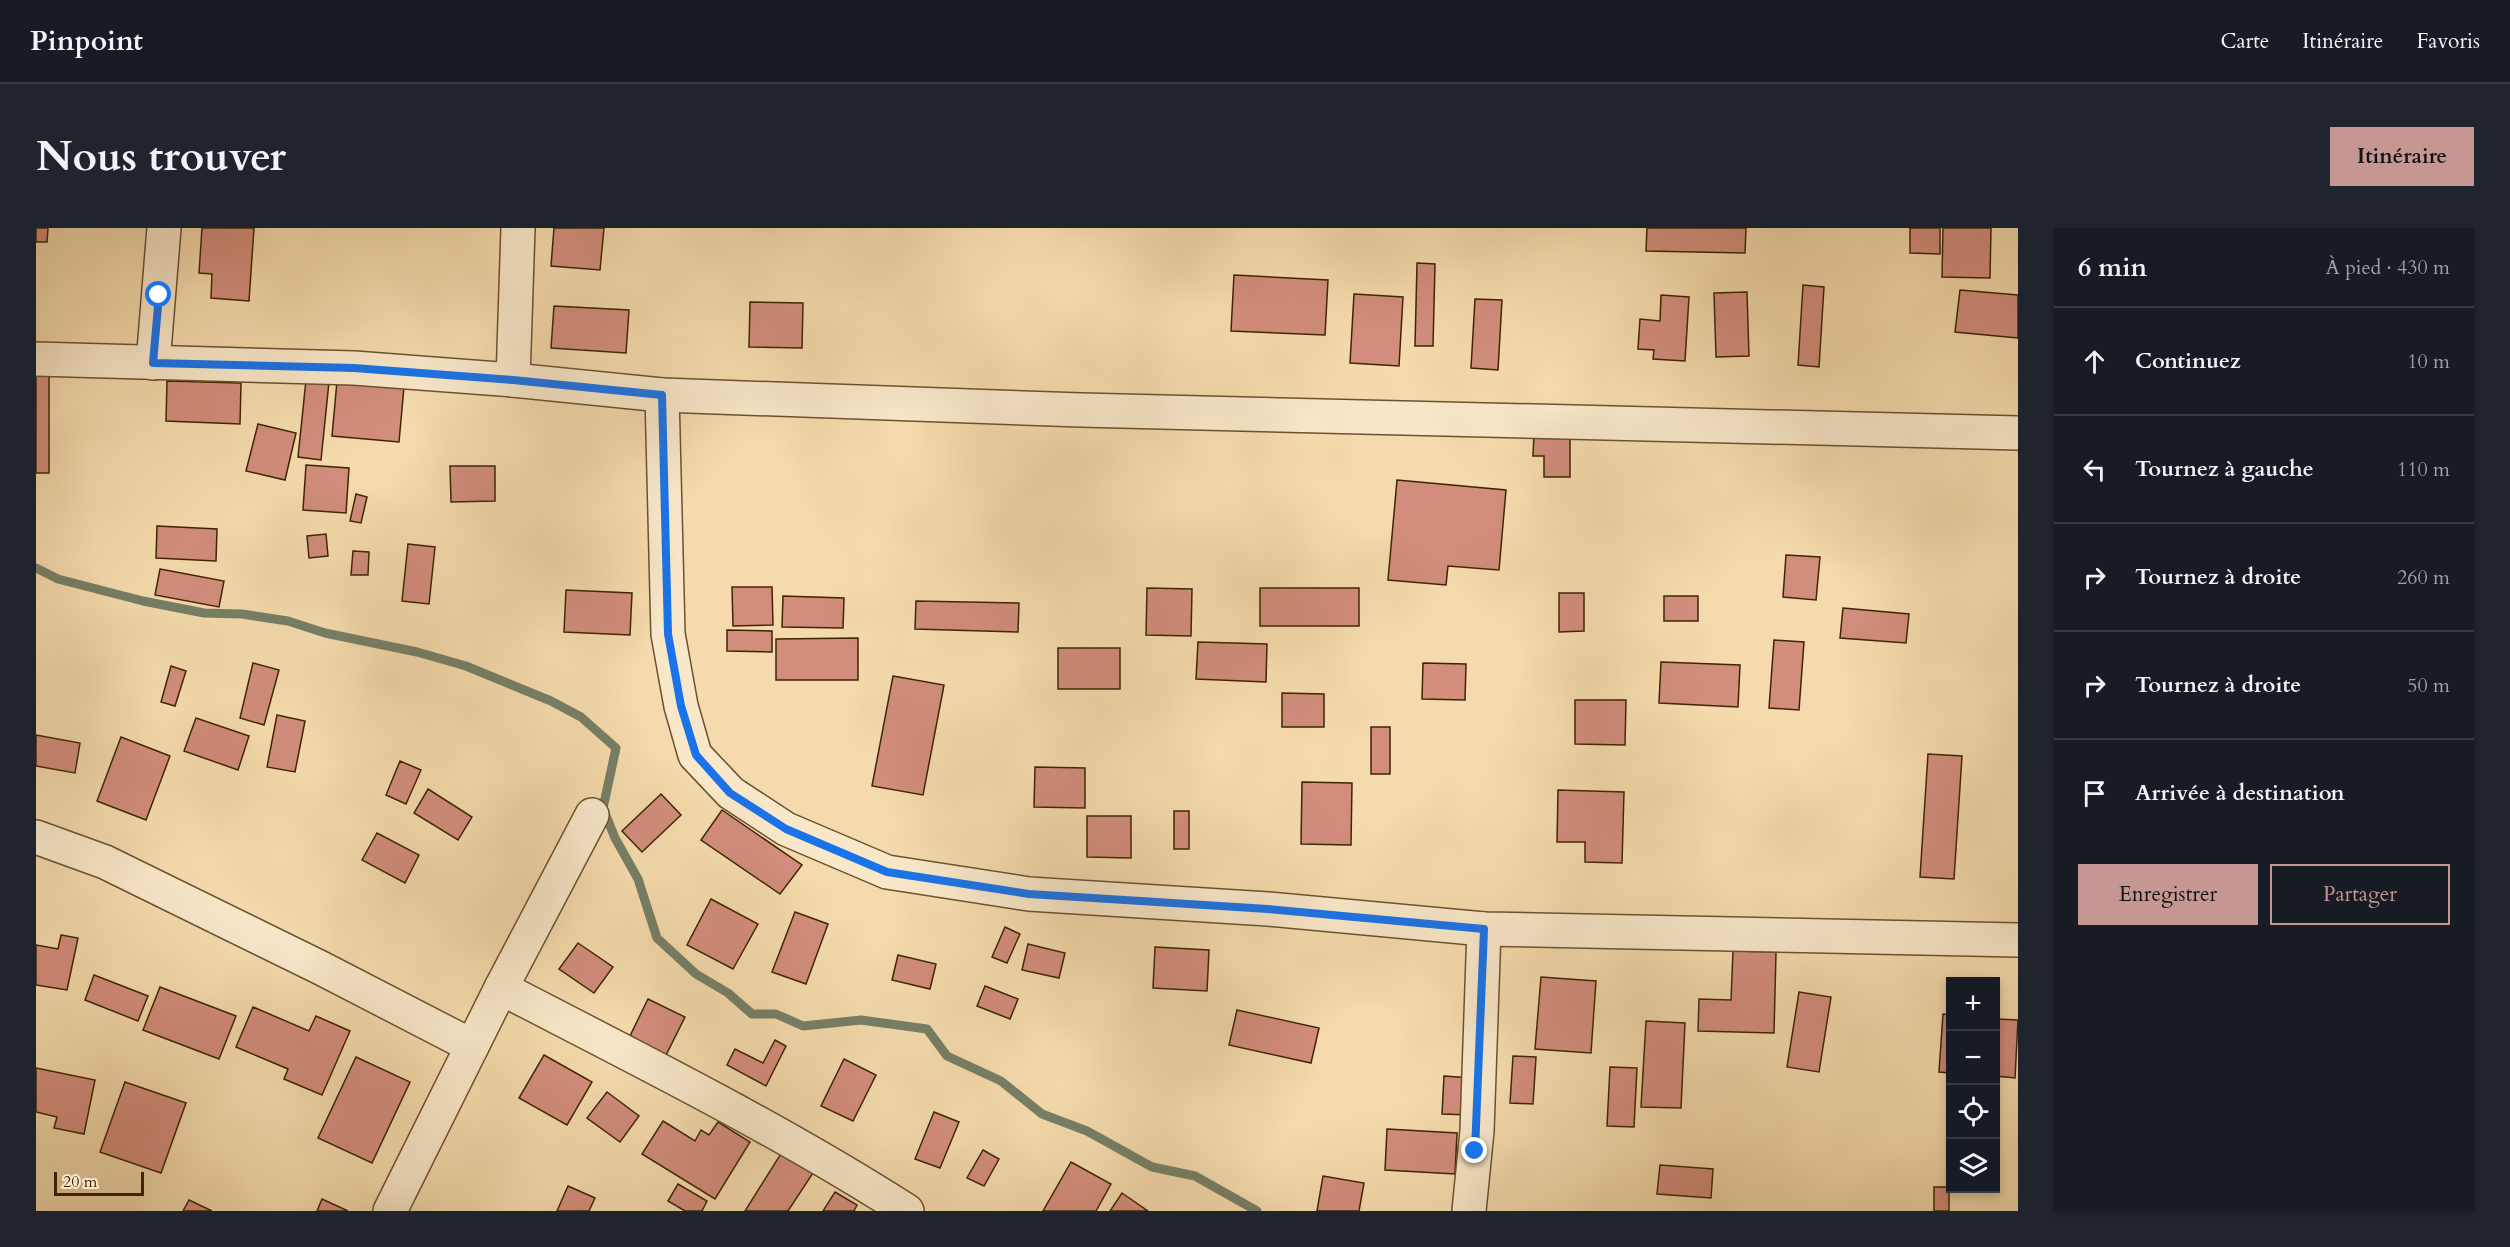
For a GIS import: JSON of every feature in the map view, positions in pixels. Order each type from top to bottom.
[{"type":"street","points":[[153,363],[164,228]]},
{"type":"street","points":[[513,380],[518,228]]},
{"type":"street","points":[[36,359],[354,368],[513,380],[662,395],[1081,410],[2018,433]]},
{"type":"street","points":[[662,395],[668,634],[681,706],[696,755],[730,793],[786,829],[887,872],[1029,894],[1268,909],[1484,929],[2018,940]]},
{"type":"street","points":[[393,1210],[501,988],[592,815]]},
{"type":"street","points":[[36,837],[105,862],[472,1046]]},
{"type":"street","points":[[1469,1211],[1477,1131],[1484,929]]},
{"type":"street","points":[[501,988],[655,1067],[843,1170],[907,1211]]},
{"type":"building","points":[[36,228],[48,228],[47,242],[36,242]]},
{"type":"building","points":[[202,228],[254,228],[249,301],[211,298],[212,274],[199,273]]},
{"type":"building","points":[[554,228],[604,228],[600,270],[551,266]]},
{"type":"building","points":[[1647,228],[1746,228],[1745,253],[1646,251]]},
{"type":"building","points":[[1910,228],[1940,228],[1940,254],[1910,253]]},
{"type":"building","points":[[1943,228],[1991,228],[1990,278],[1942,277]]},
{"type":"building","points":[[1417,263],[1435,264],[1433,346],[1415,346]]},
{"type":"building","points":[[1234,275],[1328,280],[1325,335],[1231,331]]},
{"type":"building","points":[[1803,285],[1824,287],[1819,367],[1798,365]]},
{"type":"building","points":[[1960,290],[2018,295],[2018,338],[1955,332]]},
{"type":"building","points":[[1747,292],[1749,356],[1716,357],[1714,293]]},
{"type":"building","points":[[1354,294],[1403,297],[1399,366],[1350,363]]},
{"type":"building","points":[[1661,295],[1689,297],[1685,361],[1653,359],[1654,350],[1638,349],[1640,319],[1660,321]]},
{"type":"building","points":[[1475,299],[1502,300],[1498,370],[1471,368]]},
{"type":"building","points":[[750,302],[803,303],[802,348],[749,347]]},
{"type":"building","points":[[554,306],[629,310],[626,353],[551,348]]},
{"type":"building","points":[[36,375],[49,375],[49,473],[36,473]]},
{"type":"building","points":[[306,380],[329,382],[321,460],[298,457]]},
{"type":"building","points":[[167,381],[241,383],[240,424],[166,421]]},
{"type":"building","points":[[337,381],[404,387],[399,442],[332,436]]},
{"type":"building","points":[[258,424],[296,433],[285,480],[246,471]]},
{"type":"building","points":[[1534,434],[1570,434],[1570,477],[1544,477],[1544,456],[1533,456]]},
{"type":"building","points":[[306,465],[349,468],[346,513],[303,510]]},
{"type":"building","points":[[450,466],[495,466],[495,501],[451,502]]},
{"type":"building","points":[[1397,480],[1506,490],[1499,570],[1448,566],[1446,585],[1388,580]]},
{"type":"building","points":[[356,494],[367,497],[361,523],[350,521]]},
{"type":"building","points":[[157,526],[217,529],[216,561],[156,558]]},
{"type":"building","points":[[326,534],[328,556],[309,558],[307,536]]},
{"type":"building","points":[[408,544],[435,547],[429,604],[402,601]]},
{"type":"building","points":[[353,551],[369,552],[368,575],[351,575]]},
{"type":"building","points":[[1786,555],[1820,557],[1816,600],[1783,597]]},
{"type":"building","points":[[160,569],[224,581],[219,607],[155,595]]},
{"type":"building","points":[[732,587],[772,587],[773,625],[733,626]]},
{"type":"building","points":[[1147,588],[1192,589],[1191,636],[1146,635]]},
{"type":"building","points":[[1260,588],[1359,588],[1359,626],[1260,626]]},
{"type":"building","points":[[566,590],[632,593],[630,635],[564,632]]},
{"type":"building","points":[[1559,593],[1584,593],[1584,631],[1559,632]]},
{"type":"building","points":[[783,596],[844,598],[843,628],[782,627]]},
{"type":"building","points":[[1664,596],[1698,596],[1698,621],[1664,621]]},
{"type":"building","points":[[916,601],[1019,603],[1018,632],[915,629]]},
{"type":"building","points":[[1843,608],[1909,614],[1906,643],[1840,638]]},
{"type":"building","points":[[727,630],[772,631],[772,652],[727,651]]},
{"type":"building","points":[[858,638],[858,680],[776,680],[776,639]]},
{"type":"building","points":[[1774,640],[1804,642],[1799,710],[1769,708]]},
{"type":"building","points":[[1198,642],[1267,644],[1266,682],[1196,679]]},
{"type":"building","points":[[1058,648],[1120,648],[1120,689],[1058,689]]},
{"type":"building","points":[[1661,662],[1740,665],[1738,707],[1659,703]]},
{"type":"building","points":[[253,663],[279,670],[264,725],[240,718]]},
{"type":"building","points":[[1423,663],[1466,664],[1465,700],[1422,699]]},
{"type":"building","points":[[171,666],[186,671],[175,706],[161,702]]},
{"type":"building","points":[[893,676],[944,685],[923,795],[872,786]]},
{"type":"building","points":[[1282,693],[1324,694],[1324,727],[1282,727]]},
{"type":"building","points":[[1575,700],[1626,700],[1625,745],[1575,744]]},
{"type":"building","points":[[277,715],[305,721],[295,772],[267,767]]},
{"type":"building","points":[[196,718],[249,736],[238,770],[184,751]]},
{"type":"building","points":[[1371,727],[1390,727],[1390,774],[1371,774]]},
{"type":"building","points":[[36,735],[80,743],[75,773],[36,766]]},
{"type":"building","points":[[121,737],[170,756],[146,820],[97,801]]},
{"type":"building","points":[[1928,754],[1962,756],[1954,879],[1920,877]]},
{"type":"building","points":[[400,761],[421,770],[406,804],[386,795]]},
{"type":"building","points":[[1035,767],[1085,768],[1085,808],[1034,807]]},
{"type":"building","points":[[1302,782],[1352,783],[1351,845],[1301,844]]},
{"type":"building","points":[[428,789],[472,817],[458,840],[414,813]]},
{"type":"building","points":[[1558,790],[1624,792],[1622,863],[1585,862],[1585,842],[1557,842]]},
{"type":"building","points":[[661,794],[681,815],[642,852],[622,831]]},
{"type":"building","points":[[722,810],[802,865],[780,894],[701,840]]},
{"type":"building","points":[[1174,811],[1189,811],[1189,849],[1174,849]]},
{"type":"building","points":[[1087,816],[1131,816],[1131,858],[1087,857]]},
{"type":"building","points":[[377,833],[419,855],[405,883],[362,860]]},
{"type":"building","points":[[711,899],[758,924],[733,969],[687,945]]},
{"type":"building","points":[[795,912],[828,924],[806,984],[772,972]]},
{"type":"building","points":[[1005,927],[1020,934],[1007,963],[992,957]]},
{"type":"building","points":[[61,935],[78,938],[67,990],[36,985],[36,945],[58,949]]},
{"type":"building","points":[[578,943],[613,967],[594,993],[559,969]]},
{"type":"building","points":[[1028,944],[1065,953],[1059,978],[1022,970]]},
{"type":"building","points":[[1155,947],[1209,950],[1207,991],[1153,988]]},
{"type":"building","points":[[1733,951],[1776,952],[1774,1033],[1698,1031],[1699,999],[1731,1000]]},
{"type":"building","points":[[898,955],[936,964],[930,989],[892,980]]},
{"type":"building","points":[[94,975],[148,996],[138,1021],[85,1000]]},
{"type":"building","points":[[1541,977],[1596,981],[1591,1053],[1535,1049]]},
{"type":"building","points":[[985,986],[1018,999],[1010,1019],[977,1006]]},
{"type":"building","points":[[160,987],[236,1016],[219,1059],[143,1030]]},
{"type":"building","points":[[1799,992],[1831,997],[1819,1072],[1787,1067]]},
{"type":"building","points":[[648,999],[685,1017],[665,1057],[628,1040]]},
{"type":"building","points":[[253,1007],[309,1031],[316,1016],[350,1031],[322,1095],[284,1079],[288,1069],[236,1047]]},
{"type":"building","points":[[1237,1010],[1319,1028],[1311,1063],[1229,1045]]},
{"type":"building","points":[[1943,1014],[1946,1014],[1946,1073],[1939,1072]]},
{"type":"building","points":[[2000,1019],[2018,1020],[2015,1078],[2000,1076]]},
{"type":"building","points":[[1646,1021],[1685,1023],[1681,1108],[1641,1107]]},
{"type":"building","points":[[775,1040],[786,1046],[766,1086],[727,1065],[735,1049],[763,1063]]},
{"type":"building","points":[[544,1055],[592,1082],[567,1125],[519,1098]]},
{"type":"building","points":[[1513,1056],[1536,1057],[1533,1104],[1510,1103]]},
{"type":"building","points":[[356,1057],[410,1082],[372,1163],[318,1138]]},
{"type":"building","points":[[844,1059],[876,1075],[853,1121],[821,1106]]},
{"type":"building","points":[[1610,1067],[1637,1068],[1634,1127],[1607,1126]]},
{"type":"building","points":[[36,1068],[95,1080],[84,1134],[54,1128],[57,1117],[36,1112]]},
{"type":"building","points":[[1444,1076],[1472,1078],[1470,1115],[1442,1114]]},
{"type":"building","points":[[125,1082],[186,1103],[161,1173],[100,1152]]},
{"type":"building","points":[[607,1092],[639,1116],[620,1142],[587,1118]]},
{"type":"building","points":[[934,1112],[959,1122],[940,1168],[915,1159]]},
{"type":"building","points":[[663,1121],[695,1141],[701,1130],[709,1135],[718,1122],[750,1142],[715,1199],[642,1154]]},
{"type":"building","points":[[1387,1129],[1457,1133],[1455,1174],[1385,1170]]},
{"type":"building","points":[[983,1150],[999,1159],[984,1186],[967,1178]]},
{"type":"building","points":[[782,1152],[813,1173],[788,1211],[745,1211]]},
{"type":"building","points":[[1071,1162],[1111,1184],[1096,1211],[1043,1211]]},
{"type":"building","points":[[1660,1165],[1713,1169],[1711,1198],[1657,1194]]},
{"type":"building","points":[[1323,1176],[1364,1183],[1359,1211],[1317,1211]]},
{"type":"building","points":[[678,1184],[707,1201],[702,1211],[685,1211],[668,1201]]},
{"type":"building","points":[[568,1186],[595,1198],[589,1211],[557,1211]]},
{"type":"building","points":[[1934,1187],[1946,1187],[1946,1193],[1949,1193],[1949,1211],[1934,1211]]},
{"type":"building","points":[[835,1192],[857,1205],[854,1211],[823,1211]]},
{"type":"building","points":[[1122,1193],[1148,1211],[1110,1211]]},
{"type":"building","points":[[322,1199],[348,1211],[317,1211]]},
{"type":"building","points":[[189,1200],[212,1211],[183,1211]]},
{"type":"waterway","points":[[36,568],[58,579],[143,601],[204,613],[242,614],[288,621],[325,633],[417,652],[466,666],[551,701],[581,717],[616,748],[603,808],[615,838],[638,879],[657,938],[696,974],[728,993],[752,1014],[776,1014],[803,1026],[861,1020],[927,1029],[947,1056],[1001,1081],[1042,1114],[1087,1131],[1152,1167],[1195,1176],[1257,1211]]},
{"type":"route","points":[[159,295],[153,363],[354,368],[513,380],[662,395],[668,634],[681,706],[696,755],[730,793],[786,829],[887,872],[1029,894],[1268,909],[1484,929],[1475,1151]]}]
